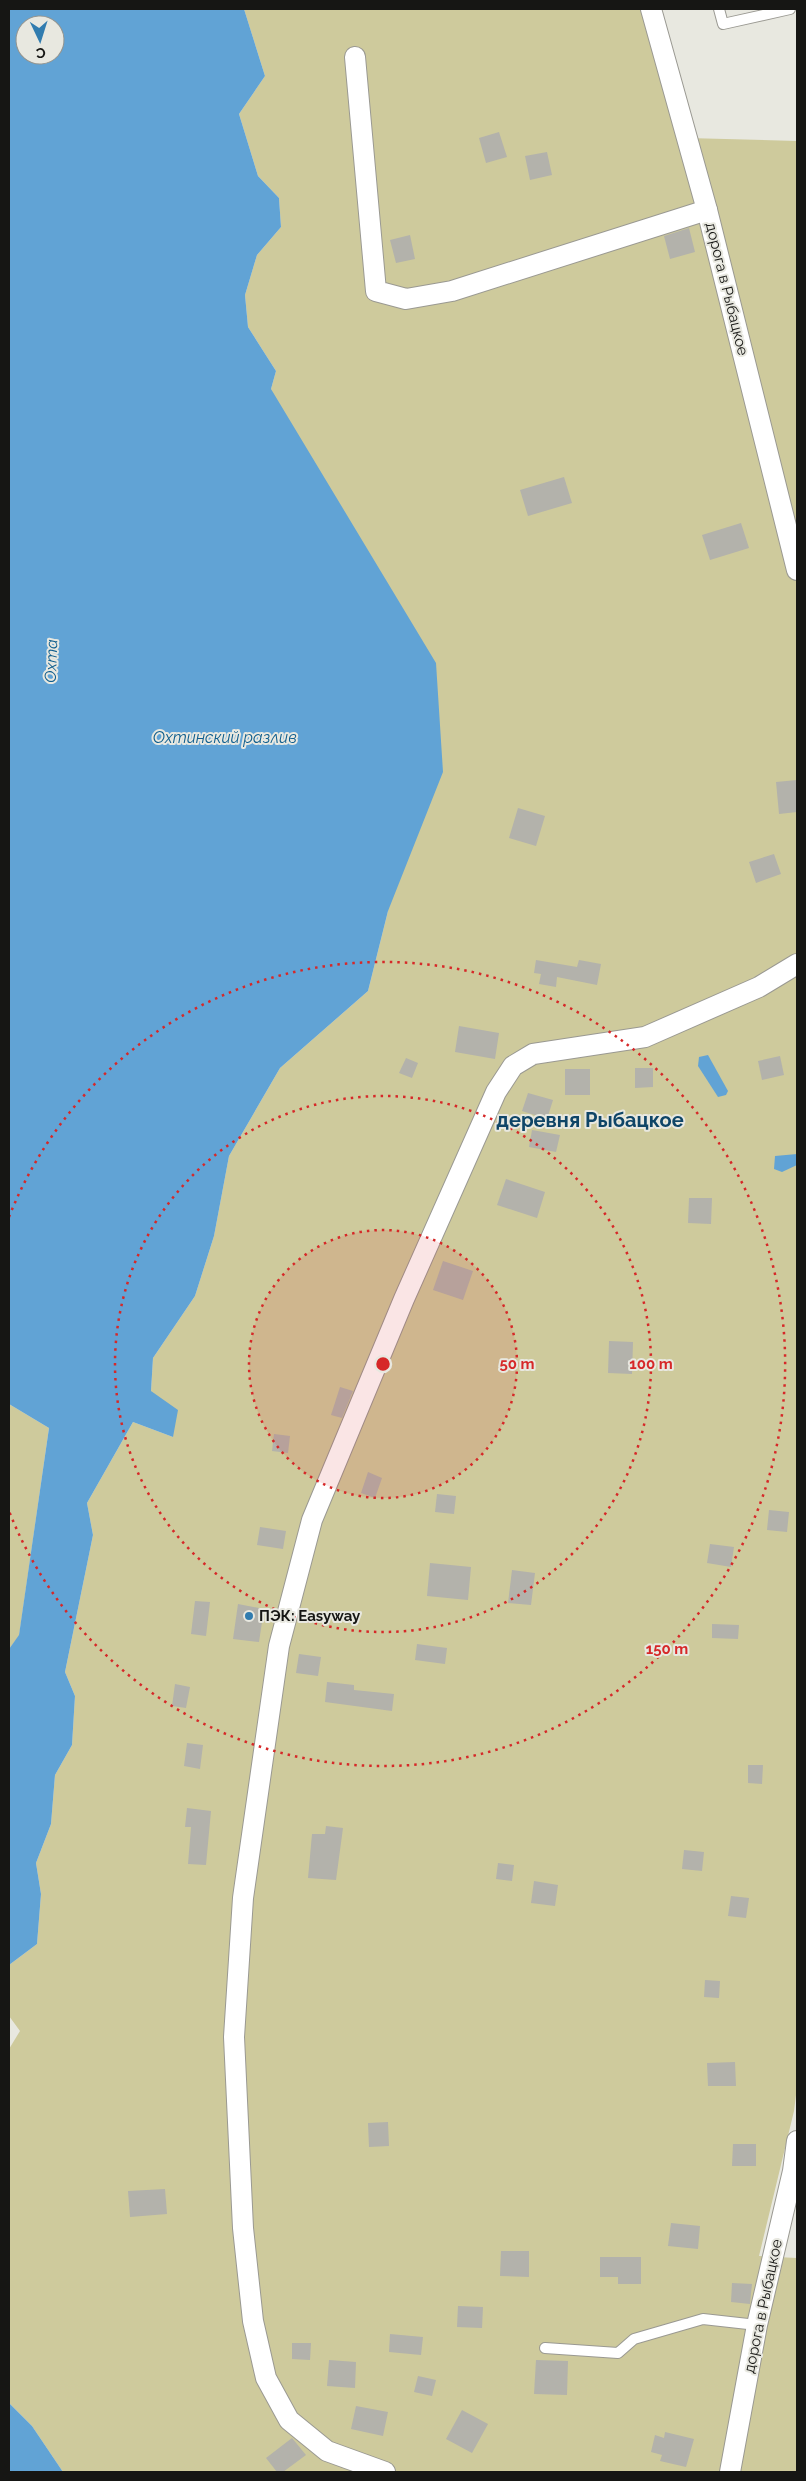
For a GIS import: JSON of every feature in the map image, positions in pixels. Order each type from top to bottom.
[{"type":"street","name":"дорога в Рыбацкое","points":[[651,9],[707,210],[797,570]]},
{"type":"street","points":[[355,57],[376,291],[406,299],[452,291],[707,210]]},
{"type":"street","points":[[385,2472],[327,2451],[289,2420],[266,2378],[255,2331],[243,2228],[234,2037],[243,1898],[279,1646],[312,1520],[406,1294],[496,1092],[513,1066],[533,1054],[645,1037],[759,987],[797,964]]},
{"type":"street","name":"дорога в Рыбацкое","points":[[730,2472],[757,2325],[793,2171],[797,2141]]},
{"type":"lane","points":[[719,9],[723,24],[790,9]]},
{"type":"lane","points":[[545,2348],[618,2353],[634,2339],[703,2318],[757,2325]]},
{"type":"shaded area","points":[[244,9],[652,9],[687,138],[797,141],[797,2087],[794,2111],[759,2256],[797,2258],[797,2472],[63,2472],[32,2426],[9,2403],[9,2049],[20,2031],[9,2016],[9,1965],[37,1944],[41,1894],[36,1863],[51,1824],[55,1775],[72,1745],[75,1696],[65,1672],[93,1535],[87,1503],[133,1422],[173,1437],[151,1391],[153,1358],[195,1296],[214,1236],[229,1156],[280,1068],[368,991],[388,911],[271,389],[276,371],[248,327],[245,295],[257,255],[281,227],[279,198],[258,176],[239,114],[265,76]]},
{"type":"shaded area","points":[[9,1404],[49,1428],[19,1636],[9,1649]]},
{"type":"water","name":"Охтинский разлив","points":[[9,9],[244,9],[265,76],[239,114],[258,176],[279,198],[281,227],[257,255],[245,295],[248,327],[276,371],[271,389],[436,663],[443,772],[388,911],[368,991],[280,1068],[229,1156],[214,1236],[195,1296],[153,1358],[151,1391],[178,1410],[173,1437],[133,1422],[87,1503],[93,1535],[65,1672],[75,1696],[72,1745],[55,1775],[51,1824],[36,1863],[41,1894],[37,1944],[9,1965],[9,1649],[19,1635],[49,1428],[9,1404]]},
{"type":"water","points":[[708,1055],[728,1091],[726,1095],[718,1097],[698,1066],[699,1057]]},
{"type":"water","points":[[797,1154],[797,1165],[782,1172],[774,1169],[775,1156]]},
{"type":"water","points":[[9,2403],[32,2426],[63,2472],[9,2472]]},
{"type":"building","points":[[499,132],[507,157],[486,163],[479,138]]},
{"type":"building","points":[[547,152],[552,175],[530,180],[525,156]]},
{"type":"building","points":[[689,228],[695,252],[670,259],[664,236]]},
{"type":"building","points":[[410,235],[415,259],[396,263],[390,240]]},
{"type":"building","points":[[564,477],[572,503],[528,516],[520,490]]},
{"type":"building","points":[[741,523],[749,548],[710,560],[702,535]]},
{"type":"building","points":[[797,780],[797,812],[779,814],[776,782]]},
{"type":"building","points":[[518,808],[545,816],[536,846],[509,838]]},
{"type":"building","points":[[774,854],[781,874],[756,883],[749,862]]},
{"type":"building","points":[[536,960],[577,967],[579,960],[601,964],[597,985],[557,977],[556,987],[539,984],[541,974],[534,973]]},
{"type":"building","points":[[459,1026],[499,1033],[495,1059],[455,1052]]},
{"type":"building","points":[[780,1056],[784,1075],[762,1080],[758,1061]]},
{"type":"building","points":[[406,1058],[418,1063],[412,1078],[399,1073]]},
{"type":"building","points":[[635,1068],[653,1068],[653,1087],[635,1088]]},
{"type":"building","points":[[565,1069],[590,1069],[590,1095],[565,1095]]},
{"type":"building","points":[[528,1093],[553,1100],[547,1119],[522,1111]]},
{"type":"building","points":[[532,1130],[560,1135],[556,1152],[529,1147]]},
{"type":"building","points":[[506,1179],[545,1192],[537,1218],[497,1205]]},
{"type":"building","points":[[689,1198],[712,1198],[711,1224],[688,1223]]},
{"type":"building","points":[[443,1261],[473,1271],[463,1300],[433,1290]]},
{"type":"building","points":[[609,1341],[633,1342],[632,1374],[608,1373]]},
{"type":"building","points":[[340,1387],[353,1391],[342,1418],[331,1415]]},
{"type":"building","points":[[274,1434],[290,1436],[288,1453],[272,1451]]},
{"type":"building","points":[[368,1472],[382,1478],[375,1498],[361,1493]]},
{"type":"building","points":[[437,1494],[456,1496],[454,1514],[435,1512]]},
{"type":"building","points":[[769,1510],[789,1512],[787,1532],[767,1530]]},
{"type":"building","points":[[260,1527],[286,1531],[283,1549],[257,1545]]},
{"type":"building","points":[[710,1544],[734,1547],[731,1567],[707,1563]]},
{"type":"building","points":[[430,1563],[471,1567],[468,1600],[427,1596]]},
{"type":"building","points":[[512,1570],[535,1573],[531,1605],[508,1603]]},
{"type":"building","points":[[195,1601],[210,1602],[206,1636],[191,1634]]},
{"type":"building","points":[[238,1604],[264,1609],[259,1642],[233,1639]]},
{"type":"building","points":[[712,1624],[739,1625],[738,1639],[712,1638]]},
{"type":"building","points":[[417,1644],[447,1648],[445,1664],[415,1660]]},
{"type":"building","points":[[299,1654],[321,1657],[318,1676],[296,1673]]},
{"type":"building","points":[[327,1682],[354,1685],[354,1690],[394,1694],[392,1711],[325,1702]]},
{"type":"building","points":[[175,1684],[190,1687],[186,1708],[172,1706]]},
{"type":"building","points":[[187,1743],[203,1745],[200,1769],[184,1766]]},
{"type":"building","points":[[748,1765],[763,1765],[762,1784],[748,1783]]},
{"type":"building","points":[[187,1808],[211,1811],[206,1865],[188,1864],[191,1827],[185,1827]]},
{"type":"building","points":[[326,1826],[343,1828],[336,1880],[308,1878],[312,1834],[325,1834]]},
{"type":"building","points":[[684,1850],[704,1852],[702,1871],[682,1869]]},
{"type":"building","points":[[498,1863],[514,1865],[512,1881],[496,1879]]},
{"type":"building","points":[[534,1881],[558,1885],[555,1906],[531,1903]]},
{"type":"building","points":[[731,1896],[749,1898],[746,1918],[728,1916]]},
{"type":"building","points":[[705,1980],[720,1981],[719,1998],[704,1997]]},
{"type":"building","points":[[735,2062],[736,2086],[708,2086],[707,2063]]},
{"type":"building","points":[[388,2122],[389,2146],[369,2147],[368,2123]]},
{"type":"building","points":[[733,2144],[756,2144],[756,2166],[732,2166]]},
{"type":"building","points":[[165,2189],[167,2214],[130,2217],[128,2191]]},
{"type":"building","points":[[671,2223],[700,2226],[698,2249],[668,2246]]},
{"type":"building","points":[[501,2251],[529,2251],[529,2277],[500,2276]]},
{"type":"building","points":[[600,2257],[641,2257],[641,2284],[618,2284],[618,2277],[600,2277]]},
{"type":"building","points":[[732,2283],[752,2284],[750,2304],[731,2302]]},
{"type":"building","points":[[458,2306],[483,2307],[482,2328],[457,2327]]},
{"type":"building","points":[[390,2334],[423,2337],[421,2355],[389,2352]]},
{"type":"building","points":[[292,2343],[311,2343],[310,2360],[292,2359]]},
{"type":"building","points":[[329,2360],[356,2362],[355,2388],[327,2386]]},
{"type":"building","points":[[536,2360],[568,2361],[567,2395],[534,2394]]},
{"type":"building","points":[[418,2376],[436,2380],[432,2396],[414,2392]]},
{"type":"building","points":[[356,2406],[388,2412],[383,2436],[351,2429]]},
{"type":"building","points":[[462,2410],[488,2424],[472,2453],[446,2439]]},
{"type":"building","points":[[665,2432],[694,2439],[686,2467],[660,2461],[662,2455],[651,2452],[655,2435],[664,2438]]},
{"type":"building","points":[[292,2438],[306,2455],[283,2472],[277,2472],[266,2458]]},
{"type":"place","name":"ПЭК: Easyway","points":[[249,1616]]},
{"type":"district","name":"деревня Рыбацкое","points":[[590,1120]]},
{"type":"water label","name":"Охта","points":[[51,661]]}]
